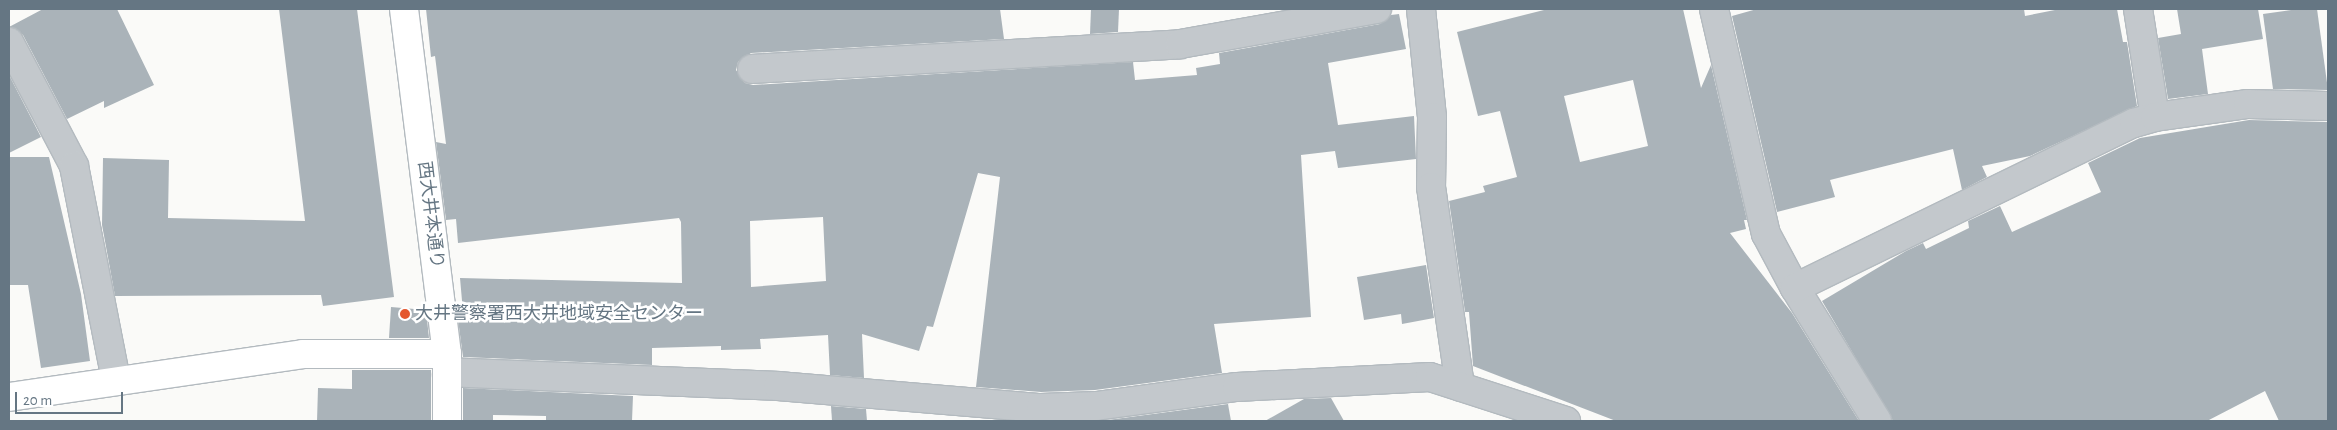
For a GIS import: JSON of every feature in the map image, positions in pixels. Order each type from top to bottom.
[{"type":"street","name":"西大井本通り","points":[[404,9],[447,363],[447,421]]},
{"type":"street","points":[[752,69],[1180,44],[1377,9]]},
{"type":"street","points":[[1421,9],[1432,117],[1431,188],[1460,386]]},
{"type":"street","points":[[1714,9],[1766,234],[1794,288],[1877,421]]},
{"type":"street","points":[[2138,9],[2155,117]]},
{"type":"street","points":[[9,42],[74,166],[116,380]]},
{"type":"street","points":[[1794,288],[2134,123],[2155,117],[2248,104],[2328,106]]},
{"type":"street","points":[[9,398],[116,380],[303,354],[778,386],[1094,414],[1237,387],[1430,377],[1566,421]]},
{"type":"building","points":[[43,9],[117,9],[154,85],[104,108],[104,101],[67,119],[23,35],[9,27]]},
{"type":"building","points":[[279,9],[357,9],[394,297],[323,306],[321,295],[115,296],[102,225],[103,158],[169,160],[168,218],[305,221]]},
{"type":"building","points":[[426,9],[1000,9],[1004,39],[751,53],[738,62],[736,70],[745,83],[753,85],[1133,62],[1135,80],[1197,75],[1196,68],[1220,64],[1219,53],[1380,24],[1391,15],[1399,14],[1406,49],[1328,63],[1338,125],[1414,116],[1416,159],[1338,168],[1335,151],[1301,155],[1311,317],[1214,324],[1222,373],[1095,390],[1041,392],[976,387],[1000,177],[978,173],[933,327],[927,326],[919,351],[862,334],[864,378],[830,375],[828,335],[760,339],[761,349],[721,350],[721,346],[652,348],[652,365],[463,357],[457,312],[463,312],[460,278],[682,283],[681,222],[679,218],[458,243],[456,219],[446,220],[436,142],[446,144],[435,56],[431,57]],"holes":[[[823,217],[826,281],[751,287],[750,221]]]},
{"type":"building","points":[[1091,9],[1119,9],[1118,32],[1090,34]]},
{"type":"building","points":[[1548,9],[1683,9],[1701,88],[1711,65],[1747,220],[1744,220],[1746,229],[1730,233],[1792,313],[1859,421],[1616,421],[1473,366],[1469,312],[1465,312],[1449,201],[1485,192],[1483,186],[1517,177],[1500,111],[1478,116],[1457,32]],"holes":[[[1633,80],[1648,146],[1580,162],[1564,96]]]},
{"type":"building","points":[[1757,9],[2024,9],[2025,16],[2060,9],[2117,9],[2123,42],[2127,42],[2137,106],[2030,156],[1982,166],[1987,177],[1962,190],[1953,149],[1830,180],[1835,197],[1777,212],[1732,16]]},
{"type":"building","points":[[2177,9],[2258,9],[2263,39],[2202,49],[2208,94],[2168,99],[2158,38],[2181,34]]},
{"type":"building","points":[[2298,9],[2317,9],[2328,90],[2273,89],[2263,14]]},
{"type":"building","points":[[9,75],[41,137],[9,153]]},
{"type":"building","points":[[2249,120],[2328,122],[2328,421],[2279,421],[2265,391],[2207,421],[1893,421],[1822,301],[1906,251],[1923,243],[1926,249],[1969,228],[1968,221],[2000,206],[2012,232],[2101,192],[2088,163],[2140,138]]},
{"type":"building","points":[[9,157],[49,157],[81,294],[90,361],[41,368],[28,285],[9,285]]},
{"type":"building","points":[[1426,265],[1434,318],[1402,324],[1401,314],[1364,320],[1357,277]]},
{"type":"building","points":[[391,307],[426,310],[429,338],[389,338]]},
{"type":"building","points":[[352,370],[431,370],[431,421],[317,421],[318,388],[352,389]]},
{"type":"building","points":[[463,388],[633,396],[632,421],[546,421],[546,416],[493,415],[493,421],[463,421]]},
{"type":"building","points":[[1331,398],[1344,421],[1265,421],[1304,399]]},
{"type":"building","points":[[1228,404],[1231,421],[1100,421]]},
{"type":"building","points":[[831,406],[866,409],[867,421],[832,421]]},
{"type":"place","name":"大井警察署西大井地域安全センター","points":[[405,314]]}]
